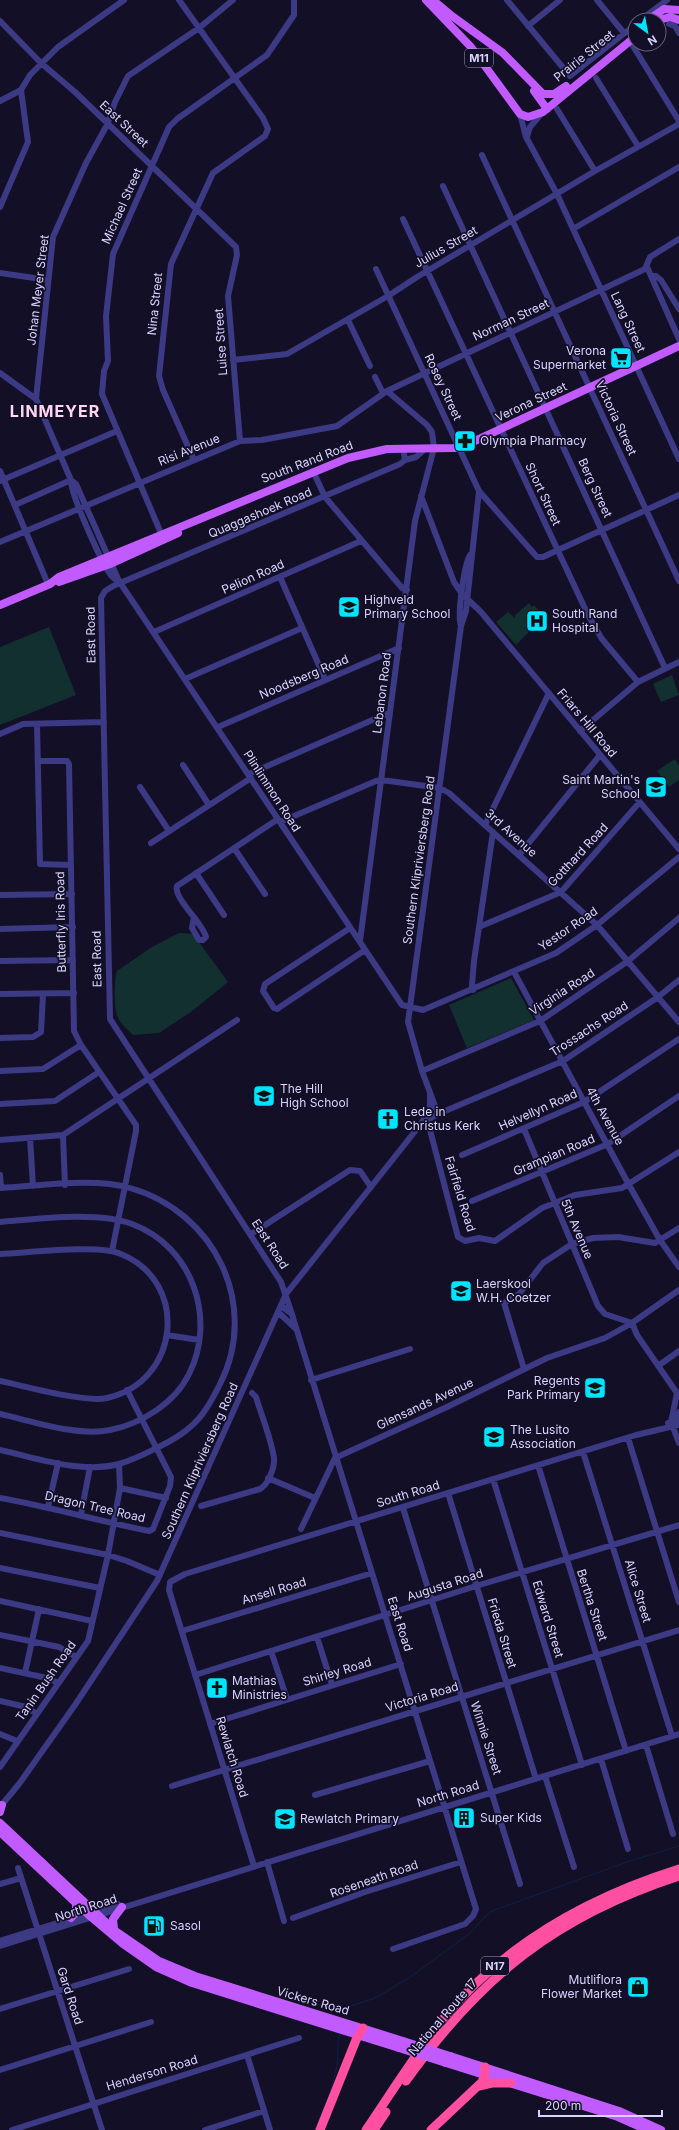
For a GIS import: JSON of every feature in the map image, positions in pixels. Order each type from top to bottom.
[{"type":"highway","name":"N17","points":[[366,2130],[443,2020],[492,1968],[531,1938],[582,1908],[628,1887],[679,1869]]},
{"type":"highway","name":"National Route 17","points":[[374,2130],[436,2040],[482,1989],[509,1966],[546,1938],[586,1915],[629,1894],[679,1876]]},
{"type":"highway","points":[[320,2130],[361,2031]]},
{"type":"highway","points":[[431,2130],[478,2086],[485,2071]]},
{"type":"highway","points":[[478,2086],[492,2083],[511,2083]]},
{"type":"main road","name":"M11","points":[[426,0],[471,47],[524,116]]},
{"type":"main road","name":"M11","points":[[433,0],[452,16],[503,53],[528,80]]},
{"type":"main road","points":[[658,12],[664,9],[679,10]]},
{"type":"main road","points":[[667,18],[670,17],[679,20]]},
{"type":"main road","name":"Prairie Street","points":[[528,80],[543,94],[550,96],[558,93],[627,37]]},
{"type":"main road","name":"Prairie Street","points":[[524,116],[545,110],[627,43]]},
{"type":"main road","points":[[528,80],[545,110]]},
{"type":"main road","name":"Verona Street","points":[[459,448],[679,346]]},
{"type":"main road","name":"South Rand Road","points":[[0,605],[49,584],[62,582],[313,471],[366,452],[403,448],[459,448]]},
{"type":"main road","name":"Vickers Road","points":[[1,1825],[76,1903],[156,1960],[181,1971],[361,2031],[485,2071],[619,2111],[661,2130]]},
{"type":"main road","name":"Vickers Road","points":[[1,1825],[123,1944],[167,1973],[247,2001],[361,2031]]},
{"type":"main road","points":[[71,1918],[76,1912],[76,1903]]},
{"type":"main road","points":[[114,1930],[113,1919],[122,1907]]},
{"type":"main road","name":"Vickers Road","points":[[485,2071],[511,2083],[618,2117],[648,2130]]},
{"type":"street","points":[[0,101],[21,90],[30,75],[58,46],[124,0]]},
{"type":"street","points":[[179,0],[235,78]]},
{"type":"street","name":"Johan Meyer Street","points":[[107,561],[83,507],[71,487],[71,480],[36,399],[53,237],[86,163],[107,125],[115,102],[129,74],[156,59],[199,28],[233,0]]},
{"type":"street","name":"Michael Street","points":[[163,538],[103,400],[101,389],[108,361],[106,316],[112,259],[152,166],[173,123],[269,53],[294,15],[294,0]]},
{"type":"street","points":[[507,0],[570,76],[627,31]]},
{"type":"street","points":[[528,26],[560,0]]},
{"type":"street","points":[[597,0],[624,33]]},
{"type":"street","points":[[653,12],[663,1]]},
{"type":"street","name":"East Street","points":[[0,21],[41,63],[233,243]]},
{"type":"street","points":[[669,24],[675,26],[679,33]]},
{"type":"street","points":[[637,52],[679,122]]},
{"type":"street","name":"Nina Street","points":[[194,460],[161,384],[159,367],[170,267],[196,209],[213,173],[267,132],[266,122],[235,78]]},
{"type":"street","points":[[596,78],[638,146]]},
{"type":"street","points":[[0,207],[28,142],[21,90]]},
{"type":"street","points":[[557,109],[595,171]]},
{"type":"street","points":[[527,140],[528,131],[545,110]]},
{"type":"street","name":"Lang Street","points":[[524,116],[527,140],[573,229],[679,460]]},
{"type":"street","name":"Julius Street","points":[[233,360],[287,354],[348,320],[556,194],[679,122]]},
{"type":"street","name":"Victoria Street","points":[[482,155],[679,581]]},
{"type":"street","points":[[573,229],[679,167]]},
{"type":"street","name":"Berg Street","points":[[443,186],[665,668]]},
{"type":"street","name":"Short Street","points":[[403,219],[594,627],[638,682]]},
{"type":"street","points":[[679,239],[650,257],[646,268],[679,339]]},
{"type":"street","name":"Luise Street","points":[[233,243],[238,252],[228,296],[240,441]]},
{"type":"street","name":"Norman Street","points":[[385,392],[646,268]]},
{"type":"street","name":"Rosey Street","points":[[376,269],[479,491],[534,555],[539,558],[558,550]]},
{"type":"street","points":[[0,273],[48,280]]},
{"type":"street","points":[[651,276],[656,276],[661,280],[679,309]]},
{"type":"street","points":[[348,320],[370,366]]},
{"type":"street","points":[[0,373],[36,399]]},
{"type":"street","points":[[375,377],[385,392],[427,425],[432,432],[430,448]]},
{"type":"street","name":"Risi Avenue","points":[[0,542],[139,482],[240,441],[262,440],[337,426],[385,392]]},
{"type":"street","points":[[2,480],[117,431]]},
{"type":"street","points":[[403,448],[406,460]]},
{"type":"street","name":"Quaggashoek Road","points":[[120,582],[325,497],[406,460],[416,457],[430,448]]},
{"type":"street","name":"Lebanon Road","points":[[360,941],[417,514],[430,448]]},
{"type":"street","points":[[0,471],[2,480],[15,505],[49,584]]},
{"type":"street","points":[[313,471],[325,497],[402,588],[407,590]]},
{"type":"street","points":[[15,505],[71,480]]},
{"type":"street","name":"Southern Klipriviersberg Road","points":[[420,1125],[438,1114],[422,1071],[409,1028],[410,1008],[479,491]]},
{"type":"street","points":[[558,550],[679,495]]},
{"type":"street","name":"Friars Hill Road","points":[[421,496],[453,577],[465,594],[679,849]]},
{"type":"street","points":[[417,514],[428,516]]},
{"type":"street","name":"Pelion Road","points":[[154,632],[361,541]]},
{"type":"street","name":"Southern Klipriviersberg Road","points":[[465,594],[465,574],[470,556]]},
{"type":"street","name":"Plinlimmon Road","points":[[107,561],[399,1002],[410,1008]]},
{"type":"street","points":[[453,577],[465,574]]},
{"type":"street","points":[[280,577],[325,679]]},
{"type":"street","name":"East Road","points":[[120,582],[107,589],[101,598],[109,1015],[111,1023],[251,1234],[281,1282],[462,1862],[476,1909],[474,1916],[466,1924],[393,1949]]},
{"type":"street","points":[[463,612],[477,609]]},
{"type":"street","points":[[185,679],[302,628]]},
{"type":"street","name":"Noodsberg Road","points":[[218,727],[399,648]]},
{"type":"street","points":[[580,731],[638,682],[679,662]]},
{"type":"street","points":[[486,825],[549,694]]},
{"type":"street","points":[[151,843],[250,776],[386,714],[390,714]]},
{"type":"street","points":[[0,734],[23,724],[104,722]]},
{"type":"street","points":[[37,724],[40,864],[71,865]]},
{"type":"street","points":[[519,855],[600,755]]},
{"type":"street","name":"Butterfly Iris Road","points":[[38,761],[61,760],[67,761],[69,764],[74,1030],[81,1045],[136,1126],[112,1251]]},
{"type":"street","points":[[183,765],[209,805]]},
{"type":"street","points":[[194,917],[176,890],[179,884],[279,821],[382,780]]},
{"type":"street","name":"3rd Avenue","points":[[382,780],[440,788],[450,793],[597,925],[679,1022]]},
{"type":"street","points":[[140,787],[169,831]]},
{"type":"street","name":"Gotthard Road","points":[[479,927],[560,892],[639,803]]},
{"type":"street","points":[[473,990],[472,985],[479,927],[493,832]]},
{"type":"street","points":[[234,848],[265,894]]},
{"type":"street","name":"Yestor Road","points":[[410,1008],[423,1010],[473,990],[556,953],[597,925],[679,857]]},
{"type":"street","points":[[196,873],[224,916]]},
{"type":"street","points":[[0,895],[72,894]]},
{"type":"street","name":"Virginia Road","points":[[422,1071],[540,1021],[628,961],[679,918]]},
{"type":"street","points":[[0,929],[73,927]]},
{"type":"street","points":[[350,928],[265,984],[263,991],[274,1008],[277,1009],[365,950]]},
{"type":"street","points":[[0,961],[73,960]]},
{"type":"street","name":"4th Avenue","points":[[514,972],[629,1185],[660,1240],[679,1267]]},
{"type":"street","name":"Trossachs Road","points":[[438,1114],[563,1061],[658,997],[679,980]]},
{"type":"street","points":[[0,994],[43,995],[74,993]]},
{"type":"street","points":[[0,1038],[33,1037],[41,1032],[43,995]]},
{"type":"street","points":[[0,1140],[63,1136],[237,1020]]},
{"type":"street","name":"Helvellyn Road","points":[[462,1155],[584,1102],[679,1039]]},
{"type":"street","points":[[0,1071],[43,1069],[81,1045]]},
{"type":"street","points":[[0,1104],[55,1101],[99,1072]]},
{"type":"street","name":"Southern Klipriviersberg Road","points":[[1,1808],[75,1706],[146,1601],[160,1575],[286,1294],[420,1125],[430,1109],[430,1093]]},
{"type":"street","name":"Grampian Road","points":[[472,1201],[608,1144],[679,1096]]},
{"type":"street","name":"5th Avenue","points":[[524,1129],[601,1311],[628,1323]]},
{"type":"street","name":"Fairfield Road","points":[[430,1130],[460,1239],[465,1241],[479,1238],[495,1241],[542,1208],[554,1202],[582,1194],[618,1190],[629,1185],[679,1152]]},
{"type":"street","points":[[63,1136],[65,1185]]},
{"type":"street","points":[[30,1138],[33,1186]]},
{"type":"street","points":[[251,1234],[351,1170],[360,1172],[371,1186]]},
{"type":"street","points":[[0,1175],[1,1188],[95,1183],[125,1187],[154,1197],[178,1211],[200,1232],[222,1263],[233,1300],[235,1317],[235,1334],[228,1369],[209,1406],[189,1428],[157,1448],[118,1464],[90,1467],[58,1463],[0,1450]]},
{"type":"street","points":[[0,1222],[104,1217],[133,1224],[166,1244],[185,1267],[196,1290],[202,1318],[199,1340],[189,1374],[174,1395],[156,1411],[127,1426],[110,1431],[91,1432],[0,1414]]},
{"type":"street","points":[[679,1228],[660,1240],[652,1243],[630,1238],[604,1237],[592,1238],[572,1244],[543,1263],[519,1294],[504,1303],[524,1368],[547,1358],[605,1338],[648,1312],[679,1290]]},
{"type":"street","points":[[0,1254],[101,1249],[112,1251],[137,1262],[148,1273],[157,1286],[166,1304],[168,1322],[167,1335],[160,1360],[143,1380],[127,1390],[107,1398],[90,1400],[0,1382]]},
{"type":"street","points":[[280,1306],[292,1314]]},
{"type":"street","points":[[278,1312],[296,1329]]},
{"type":"street","points":[[636,1333],[648,1312]]},
{"type":"street","points":[[272,1325],[286,1320]]},
{"type":"street","points":[[628,1323],[678,1394],[676,1424],[679,1443]]},
{"type":"street","points":[[167,1335],[199,1340]]},
{"type":"street","points":[[311,1380],[410,1349]]},
{"type":"street","points":[[658,1366],[679,1351]]},
{"type":"street","name":"Glensands Avenue","points":[[335,1458],[454,1404],[524,1368]]},
{"type":"street","name":"Dragon Tree Road","points":[[0,1498],[81,1514],[113,1524],[149,1531],[153,1529],[166,1498],[171,1476],[127,1390]]},
{"type":"street","points":[[201,1506],[262,1488],[268,1478],[274,1459],[256,1397],[252,1393]]},
{"type":"street","points":[[676,1424],[679,1412]]},
{"type":"street","name":"South Road","points":[[169,1585],[175,1578],[185,1574],[676,1424]]},
{"type":"street","points":[[628,1438],[679,1602]]},
{"type":"street","name":"Alice Street","points":[[583,1452],[672,1736]]},
{"type":"street","points":[[301,1530],[335,1458]]},
{"type":"street","points":[[48,1507],[58,1463]]},
{"type":"street","name":"Tanin Bush Road","points":[[0,1766],[88,1641],[108,1555],[120,1488],[118,1464]]},
{"type":"street","name":"Bertha Street","points":[[538,1465],[626,1751]]},
{"type":"street","points":[[81,1514],[90,1467]]},
{"type":"street","points":[[268,1478],[315,1498]]},
{"type":"street","name":"Edward Street","points":[[493,1479],[582,1765]]},
{"type":"street","points":[[120,1488],[166,1498]]},
{"type":"street","name":"Frieda Street","points":[[448,1493],[536,1779]]},
{"type":"street","name":"Winnie Street","points":[[403,1508],[520,1884]]},
{"type":"street","name":"Augusta Road","points":[[195,1675],[476,1586],[679,1525]]},
{"type":"street","points":[[0,1532],[108,1555],[127,1561],[160,1575]]},
{"type":"street","points":[[0,1568],[100,1588]]},
{"type":"street","name":"Ansell Road","points":[[182,1631],[372,1573]]},
{"type":"street","name":"Rewlatch Road","points":[[169,1585],[254,1866]]},
{"type":"street","points":[[0,1601],[92,1621]]},
{"type":"street","points":[[25,1673],[39,1610]]},
{"type":"street","name":"Victoria Road","points":[[172,1786],[551,1668],[679,1630]]},
{"type":"street","points":[[0,1635],[59,1647],[76,1657]]},
{"type":"street","points":[[317,1636],[332,1685]]},
{"type":"street","points":[[271,1651],[287,1699]]},
{"type":"street","name":"Shirley Road","points":[[210,1724],[401,1664]]},
{"type":"street","points":[[0,1668],[47,1678],[58,1683]]},
{"type":"street","points":[[0,1701],[26,1707],[37,1714]]},
{"type":"street","points":[[0,1734],[17,1741]]},
{"type":"street","name":"North Road","points":[[0,1946],[93,1914],[254,1866],[679,1734]]},
{"type":"street","points":[[646,1745],[674,1834]]},
{"type":"street","points":[[601,1759],[628,1849]]},
{"type":"street","points":[[315,1795],[430,1761]]},
{"type":"street","points":[[545,1776],[574,1867]]},
{"type":"street","points":[[266,1862],[284,1921]]},
{"type":"street","name":"Roseneath Road","points":[[293,1918],[365,1892],[462,1862]]},
{"type":"street","name":"Gard Road","points":[[18,1868],[102,2130]]},
{"type":"street","points":[[0,1884],[21,1878]]},
{"type":"street","name":"North Road","points":[[0,1941],[38,1932],[71,1918],[122,1907],[165,1895],[178,1889]]},
{"type":"street","points":[[0,2009],[129,1969]]},
{"type":"street","points":[[0,2070],[151,2022]]},
{"type":"street","name":"Henderson Road","points":[[12,2130],[299,2038]]},
{"type":"street","points":[[246,2055],[270,2130]]},
{"type":"street","points":[[205,2130],[264,2111]]},
{"type":"green space","points":[[529,603],[532,607],[534,605],[546,618],[539,624],[537,622],[532,626],[533,628],[516,645],[496,622],[508,612],[515,618],[515,615]]},
{"type":"green space","points":[[49,627],[76,695],[0,725],[0,647]]},
{"type":"green space","points":[[672,675],[679,695],[661,702],[653,684]]},
{"type":"green space","points":[[675,759],[679,766],[679,780],[669,787],[657,771]]},
{"type":"green space","points":[[179,933],[193,934],[228,982],[191,1012],[159,1033],[133,1035],[122,1024],[117,1015],[115,1005],[115,980],[117,971],[152,947]]},
{"type":"green space","points":[[511,978],[534,1020],[467,1048],[449,1005]]},
{"type":"waterway","points":[[345,2017],[351,2006],[375,1998],[409,1978],[470,1933],[492,1911],[627,1862],[679,1846]]},
{"type":"waterway","points":[[314,2130],[331,2090],[337,2065],[338,2042],[340,2034]]},
{"type":"place","name":"Verona Supermarket","points":[[621,358]]},
{"type":"place","name":"Olympia Pharmacy","points":[[465,441]]},
{"type":"place","name":"Highveld Primary School","points":[[349,607]]},
{"type":"place","name":"South Rand Hospital","points":[[537,621]]},
{"type":"place","name":"Saint Martin's School","points":[[656,787]]},
{"type":"place","name":"The Hill High School","points":[[264,1096]]},
{"type":"place","name":"Lede in Christus Kerk","points":[[388,1119]]},
{"type":"place","name":"Laerskool W.H. Coetzer","points":[[461,1291]]},
{"type":"place","name":"Regents Park Primary","points":[[595,1388]]},
{"type":"place","name":"The Lusito Association","points":[[494,1437]]},
{"type":"place","name":"Mathias Ministries","points":[[217,1688]]},
{"type":"place","name":"Super Kids","points":[[464,1818]]},
{"type":"place","name":"Rewlatch Primary","points":[[285,1819]]},
{"type":"place","name":"Sasol","points":[[154,1926]]},
{"type":"place","name":"Mutliflora Flower Market","points":[[638,1987]]},
{"type":"district","name":"LINMEYER","points":[[55,411]]}]
